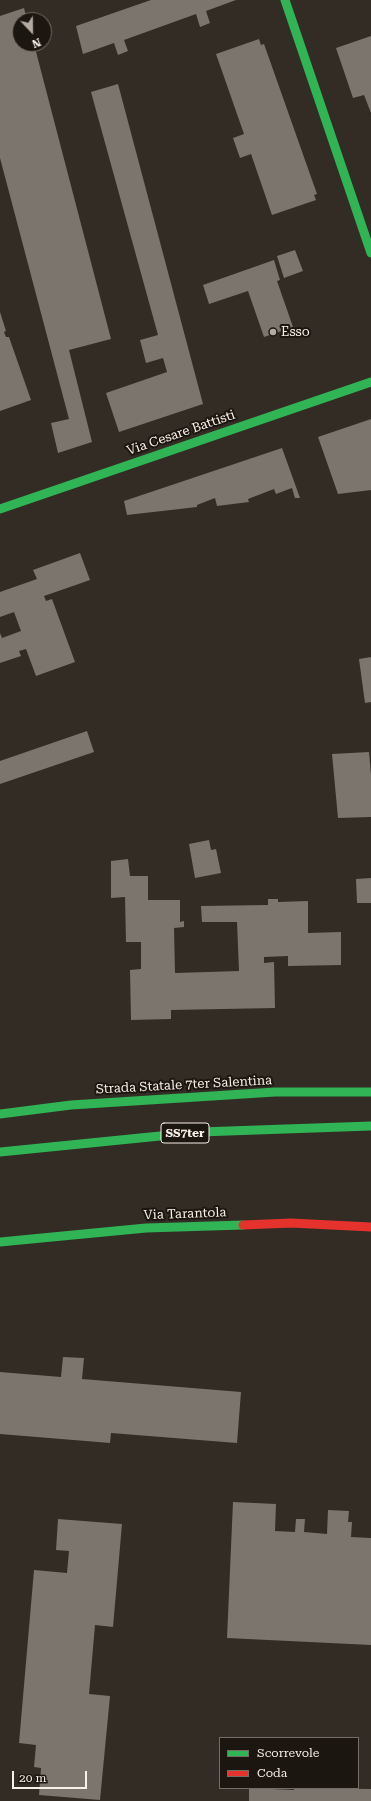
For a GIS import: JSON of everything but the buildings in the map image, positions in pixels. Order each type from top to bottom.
[{"type":"main road","points":[[285,0],[371,253]]},
{"type":"main road","name":"Via Cesare Battisti","points":[[0,509],[371,382]]},
{"type":"main road","name":"Strada Statale 7ter Salentina","points":[[0,1114],[71,1105],[275,1092],[371,1092]]},
{"type":"main road","name":"SS7ter","points":[[0,1152],[200,1132],[371,1126]]},
{"type":"main road","name":"Via Tarantola","points":[[0,1242],[146,1228],[291,1223],[371,1227]]},
{"type":"traffic: fast","points":[[285,0],[371,253]]},
{"type":"traffic: fast","points":[[0,509],[371,382]]},
{"type":"traffic: fast","points":[[0,1114],[71,1105],[275,1092],[371,1092]]},
{"type":"traffic: fast","points":[[0,1152],[200,1132],[371,1126]]},
{"type":"traffic: fast","points":[[0,1242],[146,1228],[243,1225]]},
{"type":"traffic: jam","points":[[243,1225],[291,1223],[371,1227]]},
{"type":"place","name":"Esso","points":[[273,332]]}]
